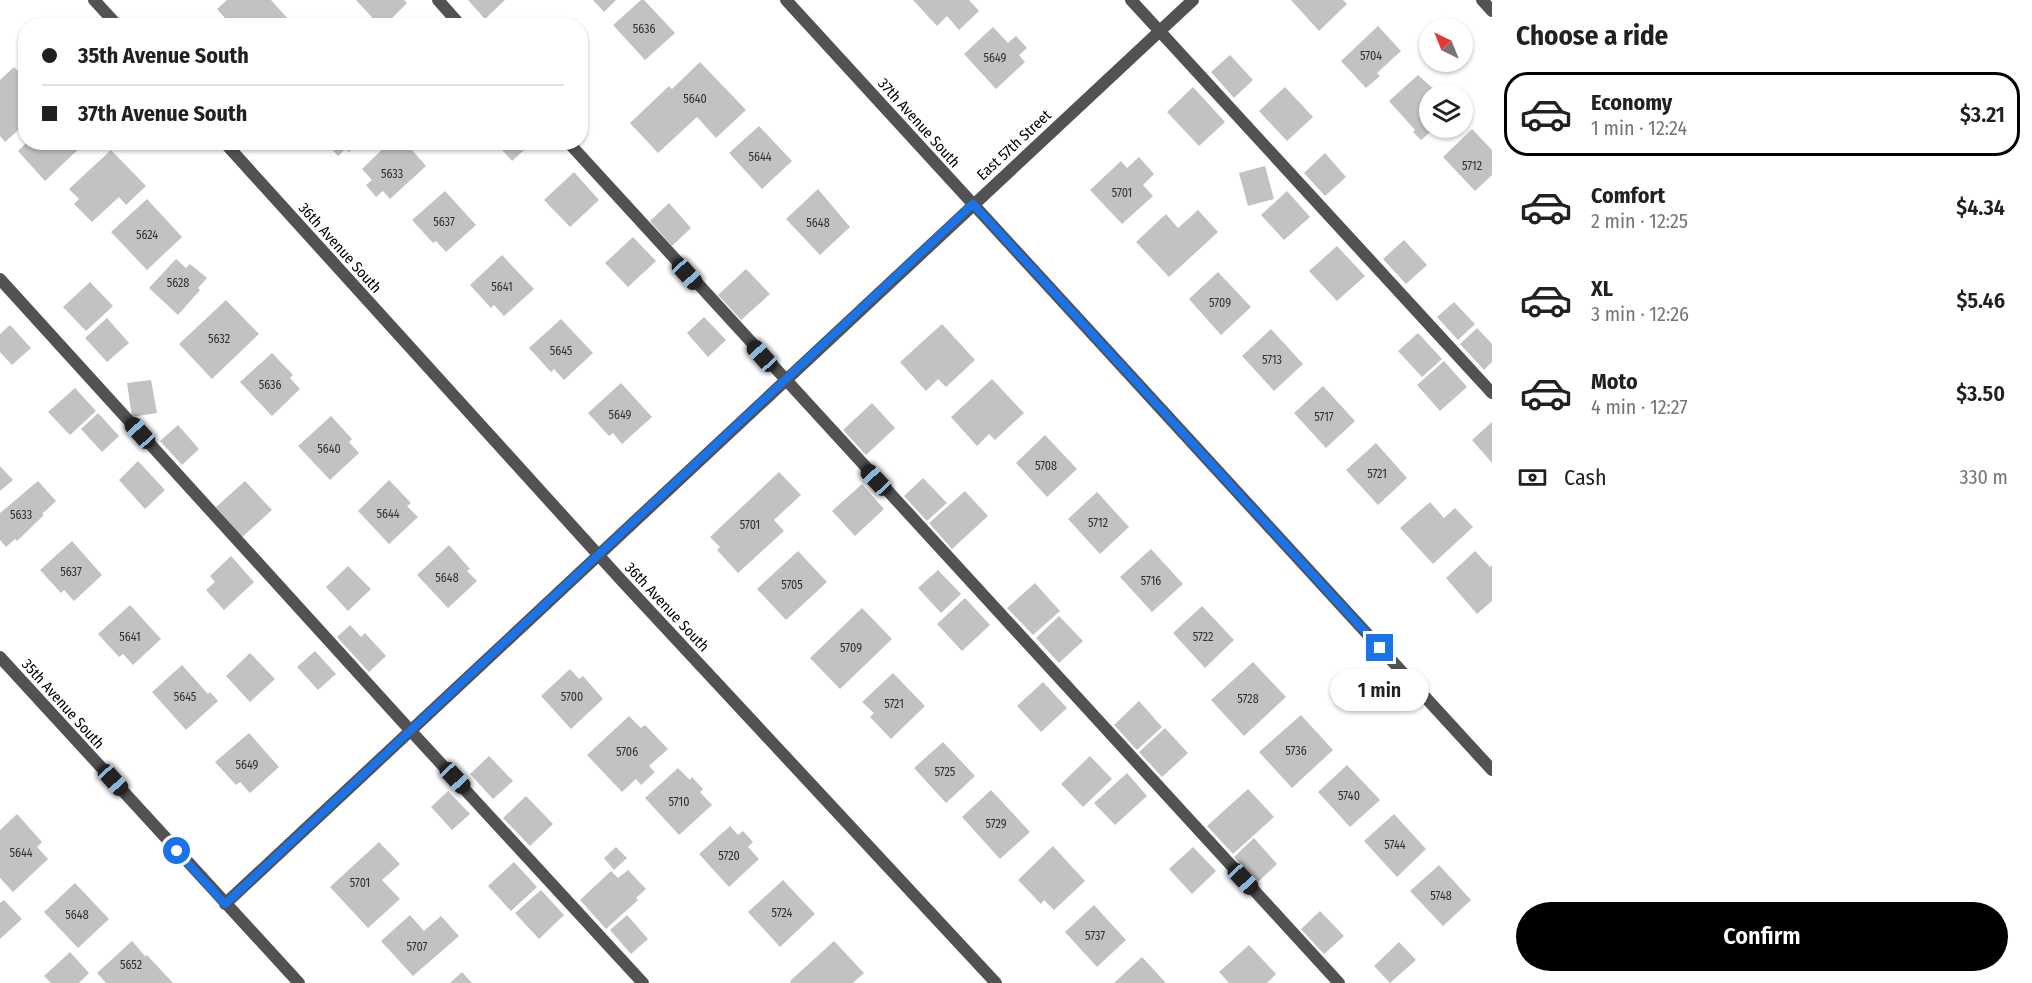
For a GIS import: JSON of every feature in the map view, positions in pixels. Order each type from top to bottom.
[{"type":"street","points":[[94,0],[111,18]]},
{"type":"street","points":[[438,0],[454,18]]},
{"type":"street","name":"37th Avenue South","points":[[786,0],[1492,770]]},
{"type":"street","points":[[1131,0],[1492,393]]},
{"type":"street","name":"East 57th Street","points":[[225,904],[1194,0]]},
{"type":"street","points":[[1482,0],[1492,11]]},
{"type":"street","name":"36th Avenue South","points":[[231,150],[599,555],[996,983]]},
{"type":"street","points":[[575,150],[1339,983]]},
{"type":"street","points":[[0,279],[643,983]]},
{"type":"street","name":"35th Avenue South","points":[[0,657],[298,983]]},
{"type":"building","points":[[227,0],[271,0],[287,18],[225,18],[217,9]]},
{"type":"building","points":[[356,0],[404,0],[407,3],[392,18],[373,18]]},
{"type":"building","points":[[468,0],[505,0],[486,18]]},
{"type":"building","points":[[593,0],[616,0],[604,12]]},
{"type":"building","points":[[641,0],[644,0],[675,33],[645,60],[613,25]]},
{"type":"building","points":[[913,0],[969,0],[979,11],[959,30],[947,16],[937,26]]},
{"type":"building","points":[[1291,0],[1343,0],[1347,4],[1319,31]]},
{"type":"building","points":[[1378,26],[1401,51],[1377,73],[1380,76],[1366,88],[1341,61]]},
{"type":"building","points":[[993,27],[1008,43],[1016,36],[1027,48],[1019,55],[1025,62],[996,89],[964,54]]},
{"type":"building","points":[[1230,55],[1253,80],[1234,98],[1211,72]]},
{"type":"building","points":[[700,62],[746,110],[716,138],[697,117],[658,153],[630,123],[669,86],[672,89]]},
{"type":"building","points":[[14,67],[18,71],[18,130],[5,142],[0,136],[0,80]]},
{"type":"building","points":[[1418,75],[1428,84],[1419,84],[1419,138],[1413,132],[1415,130],[1389,101]]},
{"type":"building","points":[[1193,87],[1225,122],[1199,146],[1167,112]]},
{"type":"building","points":[[1285,87],[1313,117],[1287,141],[1259,111]]},
{"type":"building","points":[[759,126],[792,161],[762,189],[729,153]]},
{"type":"building","points":[[1473,130],[1492,150],[1492,175],[1475,191],[1443,157],[1463,138],[1473,138]]},
{"type":"building","points":[[19,150],[78,150],[45,181]]},
{"type":"building","points":[[111,150],[146,186],[126,205],[119,197],[92,222],[74,204],[79,199],[69,189]]},
{"type":"building","points":[[332,150],[344,150],[338,156]]},
{"type":"building","points":[[382,150],[412,150],[426,166],[390,199],[383,191],[376,197],[366,185],[372,180],[362,169]]},
{"type":"building","points":[[502,150],[524,150],[512,161]]},
{"type":"building","points":[[1325,153],[1346,177],[1325,196],[1304,173]]},
{"type":"building","points":[[1139,157],[1154,174],[1143,185],[1153,196],[1122,224],[1090,190],[1121,161],[1127,168]]},
{"type":"building","points":[[1265,166],[1274,199],[1248,206],[1239,173]]},
{"type":"building","points":[[574,172],[599,200],[570,227],[544,200]]},
{"type":"building","points":[[818,189],[850,227],[820,255],[786,219]]},
{"type":"building","points":[[445,191],[476,225],[446,252],[436,241],[433,243],[412,220]]},
{"type":"building","points":[[1287,191],[1310,217],[1284,240],[1261,215]]},
{"type":"building","points":[[147,199],[182,237],[147,270],[111,232]]},
{"type":"building","points":[[669,203],[691,228],[672,246],[650,221]]},
{"type":"building","points":[[1198,210],[1218,232],[1169,277],[1136,242],[1166,214],[1178,228]]},
{"type":"building","points":[[633,237],[656,261],[628,287],[605,263]]},
{"type":"building","points":[[1404,240],[1427,265],[1406,284],[1383,259]]},
{"type":"building","points":[[1337,246],[1365,276],[1337,301],[1309,271]]},
{"type":"building","points":[[502,255],[534,289],[504,316],[494,305],[491,308],[470,285]]},
{"type":"building","points":[[176,259],[186,268],[190,264],[207,278],[198,288],[200,290],[178,315],[149,288]]},
{"type":"building","points":[[746,269],[770,294],[741,320],[718,295]]},
{"type":"building","points":[[1218,272],[1251,307],[1221,335],[1189,299]]},
{"type":"building","points":[[90,282],[113,306],[86,331],[63,307]]},
{"type":"building","points":[[226,300],[259,334],[212,379],[179,344]]},
{"type":"building","points":[[1454,302],[1475,324],[1458,340],[1437,317]]},
{"type":"building","points":[[704,317],[726,340],[708,357],[687,333]]},
{"type":"building","points":[[107,318],[129,343],[107,362],[85,338]]},
{"type":"building","points":[[561,319],[593,353],[564,380],[554,369],[551,372],[529,348]]},
{"type":"building","points":[[942,324],[975,360],[946,387],[938,379],[926,391],[900,362]]},
{"type":"building","points":[[10,325],[31,348],[12,365],[0,352],[0,334]]},
{"type":"building","points":[[1477,328],[1492,344],[1492,362],[1484,370],[1460,344]]},
{"type":"building","points":[[1271,329],[1303,364],[1274,391],[1242,356]]},
{"type":"building","points":[[1418,333],[1442,359],[1422,377],[1398,351]]},
{"type":"building","points":[[272,353],[293,375],[290,378],[300,389],[272,416],[240,382]]},
{"type":"building","points":[[1444,361],[1467,387],[1440,411],[1417,385]]},
{"type":"building","points":[[992,379],[1024,413],[995,440],[989,434],[977,446],[951,417]]},
{"type":"building","points":[[151,380],[157,413],[132,417],[127,383]]},
{"type":"building","points":[[621,383],[652,417],[622,444],[613,433],[609,436],[588,413]]},
{"type":"building","points":[[1323,386],[1355,421],[1326,448],[1294,413]]},
{"type":"building","points":[[75,388],[96,411],[70,435],[48,412]]},
{"type":"building","points":[[872,403],[895,428],[866,455],[843,430]]},
{"type":"building","points":[[98,413],[119,436],[102,452],[81,429]]},
{"type":"building","points":[[331,416],[352,439],[349,442],[359,453],[330,480],[298,446]]},
{"type":"building","points":[[1492,422],[1492,463],[1472,440]]},
{"type":"building","points":[[178,425],[199,449],[182,465],[160,441]]},
{"type":"building","points":[[1045,435],[1077,469],[1047,497],[1016,463]]},
{"type":"building","points":[[1376,443],[1407,478],[1378,505],[1346,470]]},
{"type":"building","points":[[138,461],[165,490],[145,509],[119,480]]},
{"type":"building","points":[[0,466],[13,480],[0,491]]},
{"type":"building","points":[[779,472],[801,495],[774,520],[784,531],[738,573],[717,550],[720,547],[710,537]]},
{"type":"building","points":[[923,478],[947,503],[927,521],[904,496]]},
{"type":"building","points":[[389,480],[411,503],[407,506],[418,517],[389,544],[358,511]]},
{"type":"building","points":[[38,481],[56,501],[17,541],[15,539],[6,547],[0,540],[0,513]]},
{"type":"building","points":[[245,481],[272,510],[242,537],[216,507]]},
{"type":"building","points":[[862,484],[884,509],[855,536],[832,511]]},
{"type":"building","points":[[965,491],[988,516],[952,549],[929,523]]},
{"type":"building","points":[[1097,492],[1129,527],[1100,554],[1068,519]]},
{"type":"building","points":[[1430,502],[1444,518],[1455,508],[1473,527],[1433,564],[1400,528]]},
{"type":"building","points":[[72,541],[102,575],[74,601],[64,590],[61,593],[40,570]]},
{"type":"building","points":[[449,545],[470,569],[467,571],[477,581],[448,608],[417,575]]},
{"type":"building","points":[[1151,549],[1183,584],[1152,612],[1120,577]]},
{"type":"building","points":[[798,551],[827,582],[786,620],[757,589]]},
{"type":"building","points":[[1475,551],[1490,567],[1492,565],[1492,601],[1477,614],[1446,578]]},
{"type":"building","points":[[231,556],[254,582],[224,610],[206,590],[215,582],[210,576]]},
{"type":"building","points":[[348,566],[371,589],[348,611],[326,587]]},
{"type":"building","points":[[938,570],[961,594],[941,613],[918,588]]},
{"type":"building","points":[[1035,583],[1060,611],[1033,635],[1007,608]]},
{"type":"building","points":[[965,598],[990,625],[962,651],[937,624]]},
{"type":"building","points":[[130,605],[161,639],[133,665],[123,654],[119,657],[98,634]]},
{"type":"building","points":[[1202,606],[1234,640],[1205,668],[1173,633]]},
{"type":"building","points":[[862,608],[892,639],[840,689],[810,658]]},
{"type":"building","points":[[1059,616],[1083,641],[1059,663],[1036,638]]},
{"type":"building","points":[[350,625],[361,637],[365,633],[386,656],[369,672],[337,637]]},
{"type":"building","points":[[315,651],[336,674],[318,690],[297,667]]},
{"type":"building","points":[[250,653],[275,679],[250,702],[226,676]]},
{"type":"building","points":[[1253,662],[1286,697],[1244,736],[1211,700]]},
{"type":"building","points":[[182,665],[208,694],[210,692],[218,701],[186,730],[152,692]]},
{"type":"building","points":[[570,669],[579,679],[583,676],[603,699],[571,729],[541,696]]},
{"type":"building","points":[[893,673],[925,706],[891,739],[870,717],[874,713],[862,702]]},
{"type":"building","points":[[1043,682],[1067,708],[1041,732],[1017,706]]},
{"type":"building","points":[[1139,701],[1162,727],[1137,750],[1114,725]]},
{"type":"building","points":[[1301,715],[1333,750],[1292,788],[1259,752]]},
{"type":"building","points":[[629,716],[641,728],[645,725],[668,749],[649,766],[655,772],[641,785],[636,779],[622,792],[587,755]]},
{"type":"building","points":[[1165,728],[1188,753],[1162,777],[1139,752]]},
{"type":"building","points":[[249,733],[279,767],[250,793],[240,782],[236,785],[215,762]]},
{"type":"building","points":[[943,742],[975,776],[946,803],[914,768]]},
{"type":"building","points":[[489,756],[513,781],[493,799],[470,774]]},
{"type":"building","points":[[1090,756],[1112,779],[1083,807],[1061,784]]},
{"type":"building","points":[[1347,765],[1380,800],[1350,827],[1318,792]]},
{"type":"building","points":[[678,768],[690,780],[692,777],[703,789],[700,792],[712,805],[679,835],[645,798]]},
{"type":"building","points":[[1127,773],[1147,796],[1115,825],[1094,803]]},
{"type":"building","points":[[1248,789],[1274,817],[1233,854],[1207,826]]},
{"type":"building","points":[[991,790],[1030,832],[1000,859],[962,817]]},
{"type":"building","points":[[448,791],[470,814],[452,830],[431,807]]},
{"type":"building","points":[[526,796],[553,824],[530,846],[503,818]]},
{"type":"building","points":[[17,814],[42,842],[37,847],[48,859],[13,892],[0,878],[0,830]]},
{"type":"building","points":[[1394,814],[1426,849],[1397,877],[1364,841]]},
{"type":"building","points":[[730,826],[738,835],[743,831],[753,842],[748,847],[759,859],[729,887],[699,854]]},
{"type":"building","points":[[1254,838],[1277,864],[1258,882],[1234,857]]},
{"type":"building","points":[[379,842],[400,864],[382,880],[400,899],[368,928],[330,887]]},
{"type":"building","points":[[1053,846],[1085,881],[1054,910],[1044,900],[1041,904],[1018,880]]},
{"type":"building","points":[[616,847],[627,858],[614,870],[604,858]]},
{"type":"building","points":[[1193,847],[1216,871],[1192,894],[1169,869]]},
{"type":"building","points":[[514,862],[537,887],[511,911],[488,886]]},
{"type":"building","points":[[1439,865],[1471,900],[1443,926],[1410,891]]},
{"type":"building","points":[[628,870],[646,889],[636,898],[638,900],[606,929],[580,900],[611,871],[618,878]]},
{"type":"building","points":[[783,880],[815,914],[780,947],[748,912]]},
{"type":"building","points":[[75,883],[109,919],[78,948],[44,912]]},
{"type":"building","points":[[541,890],[564,915],[539,939],[515,913]]},
{"type":"building","points":[[4,900],[22,919],[0,939],[0,903]]},
{"type":"building","points":[[1094,905],[1126,940],[1097,967],[1065,932]]},
{"type":"building","points":[[1320,911],[1344,936],[1324,954],[1301,929]]},
{"type":"building","points":[[410,915],[424,931],[441,916],[459,936],[413,976],[381,941]]},
{"type":"building","points":[[627,915],[648,939],[631,954],[610,930]]},
{"type":"building","points":[[132,941],[173,983],[106,983],[97,973]]},
{"type":"building","points":[[834,941],[864,973],[853,983],[791,983],[790,981]]},
{"type":"building","points":[[1399,942],[1416,960],[1390,983],[1374,966]]},
{"type":"building","points":[[1249,945],[1276,974],[1267,983],[1229,983],[1219,972]]},
{"type":"building","points":[[70,952],[89,973],[79,983],[51,983],[44,976]]},
{"type":"building","points":[[1142,957],[1166,983],[1114,983]]},
{"type":"building","points":[[462,972],[472,983],[450,983]]},
{"type":"route","points":[[177,851],[225,904],[973,204],[1380,648]]}]
